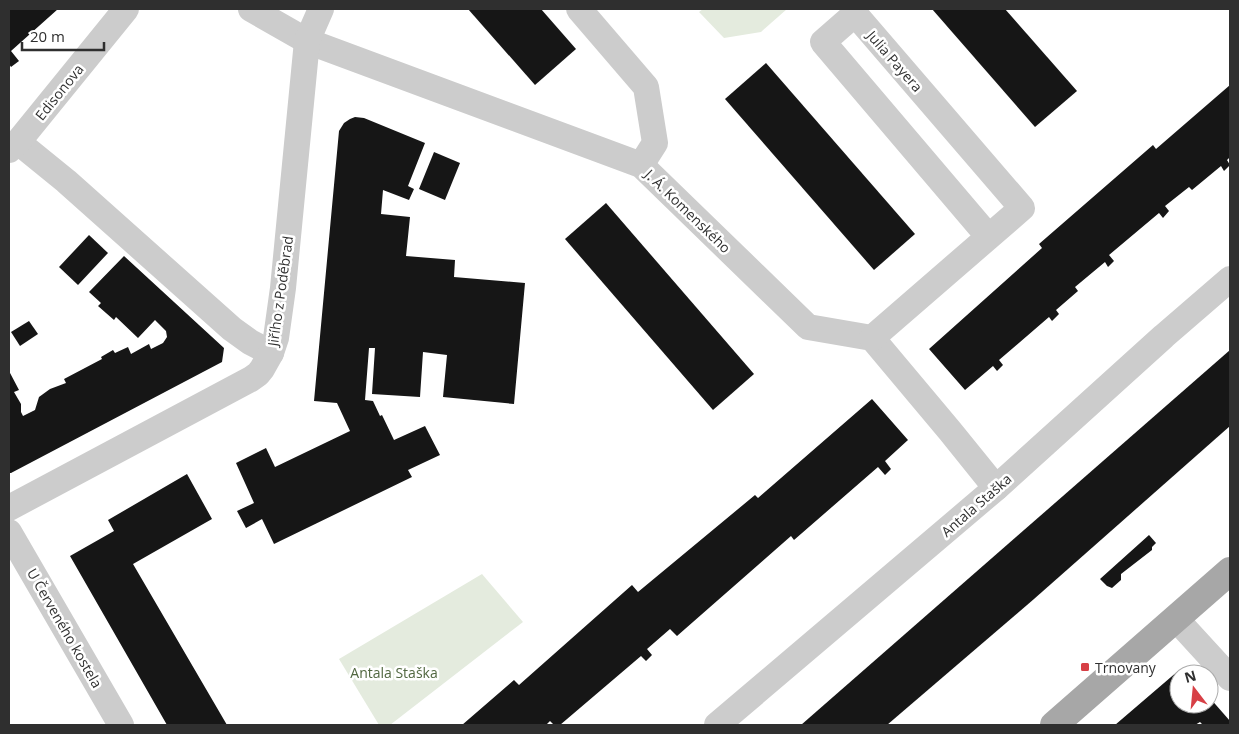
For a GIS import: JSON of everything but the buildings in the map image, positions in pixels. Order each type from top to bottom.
[{"type":"main road","points":[[1054,725],[1230,571]]},
{"type":"street","name":"Edisonova","points":[[13,146],[126,9]]},
{"type":"street","name":"J. Á. Komenského","points":[[252,9],[307,41],[641,165],[808,326],[872,338]]},
{"type":"street","name":"Jiřího z Poděbrad","points":[[9,508],[252,379],[262,369],[271,353],[276,338],[281,308],[307,41],[320,9]]},
{"type":"street","points":[[579,9],[646,87],[654,143],[641,165]]},
{"type":"street","name":"Julia Payera","points":[[872,338],[1022,208],[855,14],[823,42],[988,236]]},
{"type":"street","points":[[13,146],[66,181],[232,329],[250,342],[271,353]]},
{"type":"street","name":"Antala Staška","points":[[717,725],[996,488],[1230,279]]},
{"type":"street","points":[[872,338],[996,488]]},
{"type":"street","name":"U Červeného kostela","points":[[9,532],[122,725]]},
{"type":"street","points":[[1176,619],[1230,678]]},
{"type":"green space","points":[[703,9],[787,9],[761,32],[724,38],[699,12]]},
{"type":"green space","name":"Antala Staška","points":[[482,574],[523,622],[390,725],[379,725],[339,659]]},
{"type":"place","name":"Trnovany","points":[[1085,667]]}]
